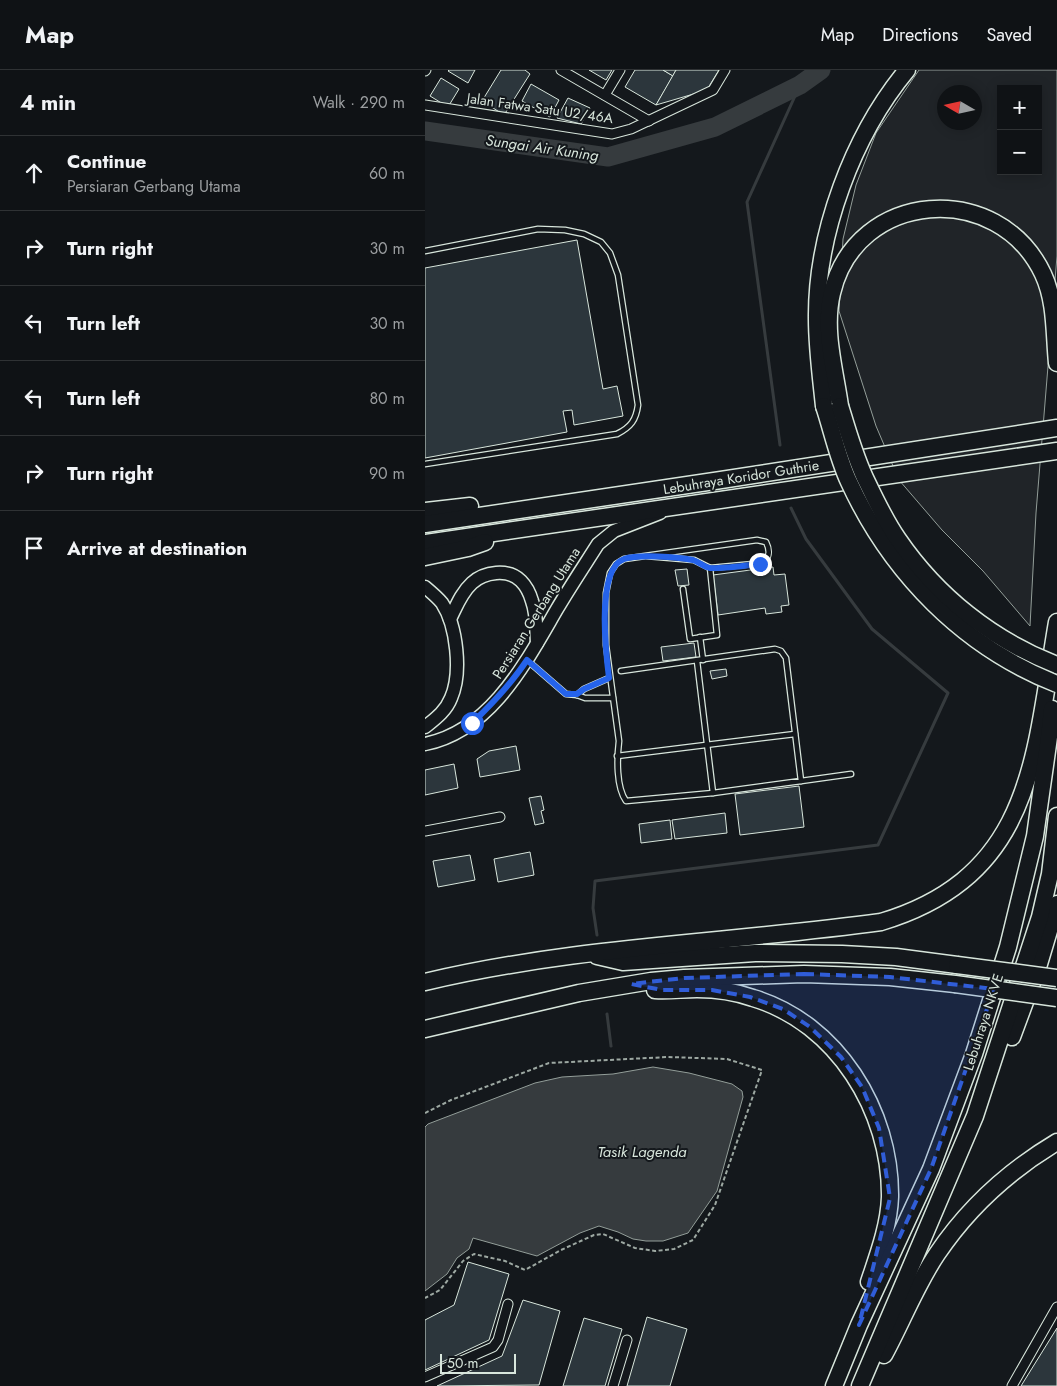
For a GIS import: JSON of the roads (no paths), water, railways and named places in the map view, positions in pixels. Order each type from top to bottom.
[{"type":"highway","points":[[907,70],[891,89],[857,148],[837,195],[823,250],[817,318],[832,406],[848,481],[890,554],[927,598],[958,627],[993,651],[1033,674],[1057,684]]},
{"type":"highway","points":[[1057,363],[1054,312],[1050,292],[1042,273],[1018,239],[992,220],[972,212],[943,208],[918,210],[894,219],[871,232],[849,254],[837,277],[831,294],[829,324],[833,365],[832,406],[866,480],[897,538],[927,578],[959,608],[992,632],[1037,658],[1057,665]]},
{"type":"highway","name":"Lebuhraya Koridor Guthrie","points":[[425,524],[1057,428]]},
{"type":"highway","name":"Lebuhraya Koridor Guthrie","points":[[425,543],[1057,451]]},
{"type":"highway","points":[[425,511],[476,506],[506,511]]},
{"type":"highway","points":[[425,557],[468,548],[487,541],[499,532]]},
{"type":"highway","points":[[425,982],[475,970],[587,952],[881,922],[913,910],[946,893],[977,868],[994,849],[1007,830],[1022,797],[1036,744],[1057,622]]},
{"type":"highway","name":"Lebuhraya NKVE","points":[[834,1386],[859,1325],[931,1169],[974,1054],[1008,947],[1035,836],[1049,737],[1057,636]]},
{"type":"highway","name":"Lebuhraya NKVE","points":[[860,1386],[975,1116],[1040,917],[1050,874],[1057,816]]},
{"type":"highway","points":[[975,1116],[1013,1034],[1039,964],[1057,904]]},
{"type":"highway","points":[[587,952],[606,959],[623,962],[755,953],[896,957],[1057,978]]},
{"type":"highway","points":[[425,1029],[579,993],[631,984],[684,978],[804,974],[890,977],[1057,998]]},
{"type":"highway","points":[[631,984],[644,989],[711,990],[750,997],[783,1010],[810,1027],[841,1057],[862,1087],[879,1128],[889,1174],[889,1198],[886,1225],[859,1325]]},
{"type":"highway","points":[[867,1386],[926,1273],[949,1238],[991,1191],[1011,1172],[1057,1142]]},
{"type":"main road","name":"Persiaran Gerbang Utama","points":[[425,744],[443,739],[472,723],[513,682],[597,544],[614,531],[677,507]]},
{"type":"main road","points":[[450,619],[463,594],[479,578],[489,574],[501,573],[512,575],[521,580],[533,601],[537,643]]},
{"type":"main road","points":[[425,587],[441,603],[450,619],[457,665],[454,691],[450,700],[439,716],[425,727]]},
{"type":"street","points":[[561,70],[649,121]]},
{"type":"street","points":[[605,95],[620,70]]},
{"type":"street","name":"Jalan Fatwa Satu U2/46A","points":[[425,105],[612,134],[623,132],[649,121],[713,90],[725,70]]},
{"type":"street","points":[[425,831],[500,817]]},
{"type":"street","points":[[425,1377],[493,1347],[498,1340],[508,1304]]},
{"type":"street","points":[[1012,1386],[1057,1308]]},
{"type":"street","points":[[613,1386],[627,1340]]},
{"type":"lane","points":[[425,251],[538,229],[565,230],[585,234],[601,242],[609,253],[618,275],[638,405],[635,420],[627,429],[617,434],[425,464]]},
{"type":"lane","points":[[646,556],[694,560],[710,568],[764,563],[769,547],[766,542],[757,540],[624,559],[616,564],[610,573],[606,592],[606,645],[619,741],[617,756],[621,794],[626,801],[713,793],[851,774]]},
{"type":"lane","points":[[683,589],[690,639],[717,635],[710,568]]},
{"type":"lane","points":[[700,637],[703,660]]},
{"type":"lane","points":[[621,671],[775,649],[781,651],[786,658],[801,781]]},
{"type":"lane","points":[[527,660],[566,694],[577,694],[585,698],[613,698]]},
{"type":"lane","points":[[697,661],[713,793]]},
{"type":"lane","points":[[577,694],[609,678]]},
{"type":"lane","points":[[617,756],[795,734]]},
{"type":"water","name":"Tasik Lagenda","points":[[653,1067],[689,1073],[732,1084],[742,1091],[743,1097],[717,1191],[688,1233],[663,1241],[646,1241],[633,1239],[599,1226],[580,1233],[537,1256],[473,1238],[469,1249],[457,1258],[447,1274],[425,1291],[425,1127],[428,1124],[535,1083],[562,1077],[613,1074]]},
{"type":"waterway","name":"Sungai Air Kuning","points":[[425,131],[608,157],[715,127],[800,85],[821,70]]},
{"type":"waterway","points":[[780,445],[747,202],[800,85]]},
{"type":"waterway","points":[[597,935],[593,908],[595,881],[878,845],[948,693],[872,629],[806,539],[791,508]]},
{"type":"waterway","points":[[607,1014],[611,1046]]}]
